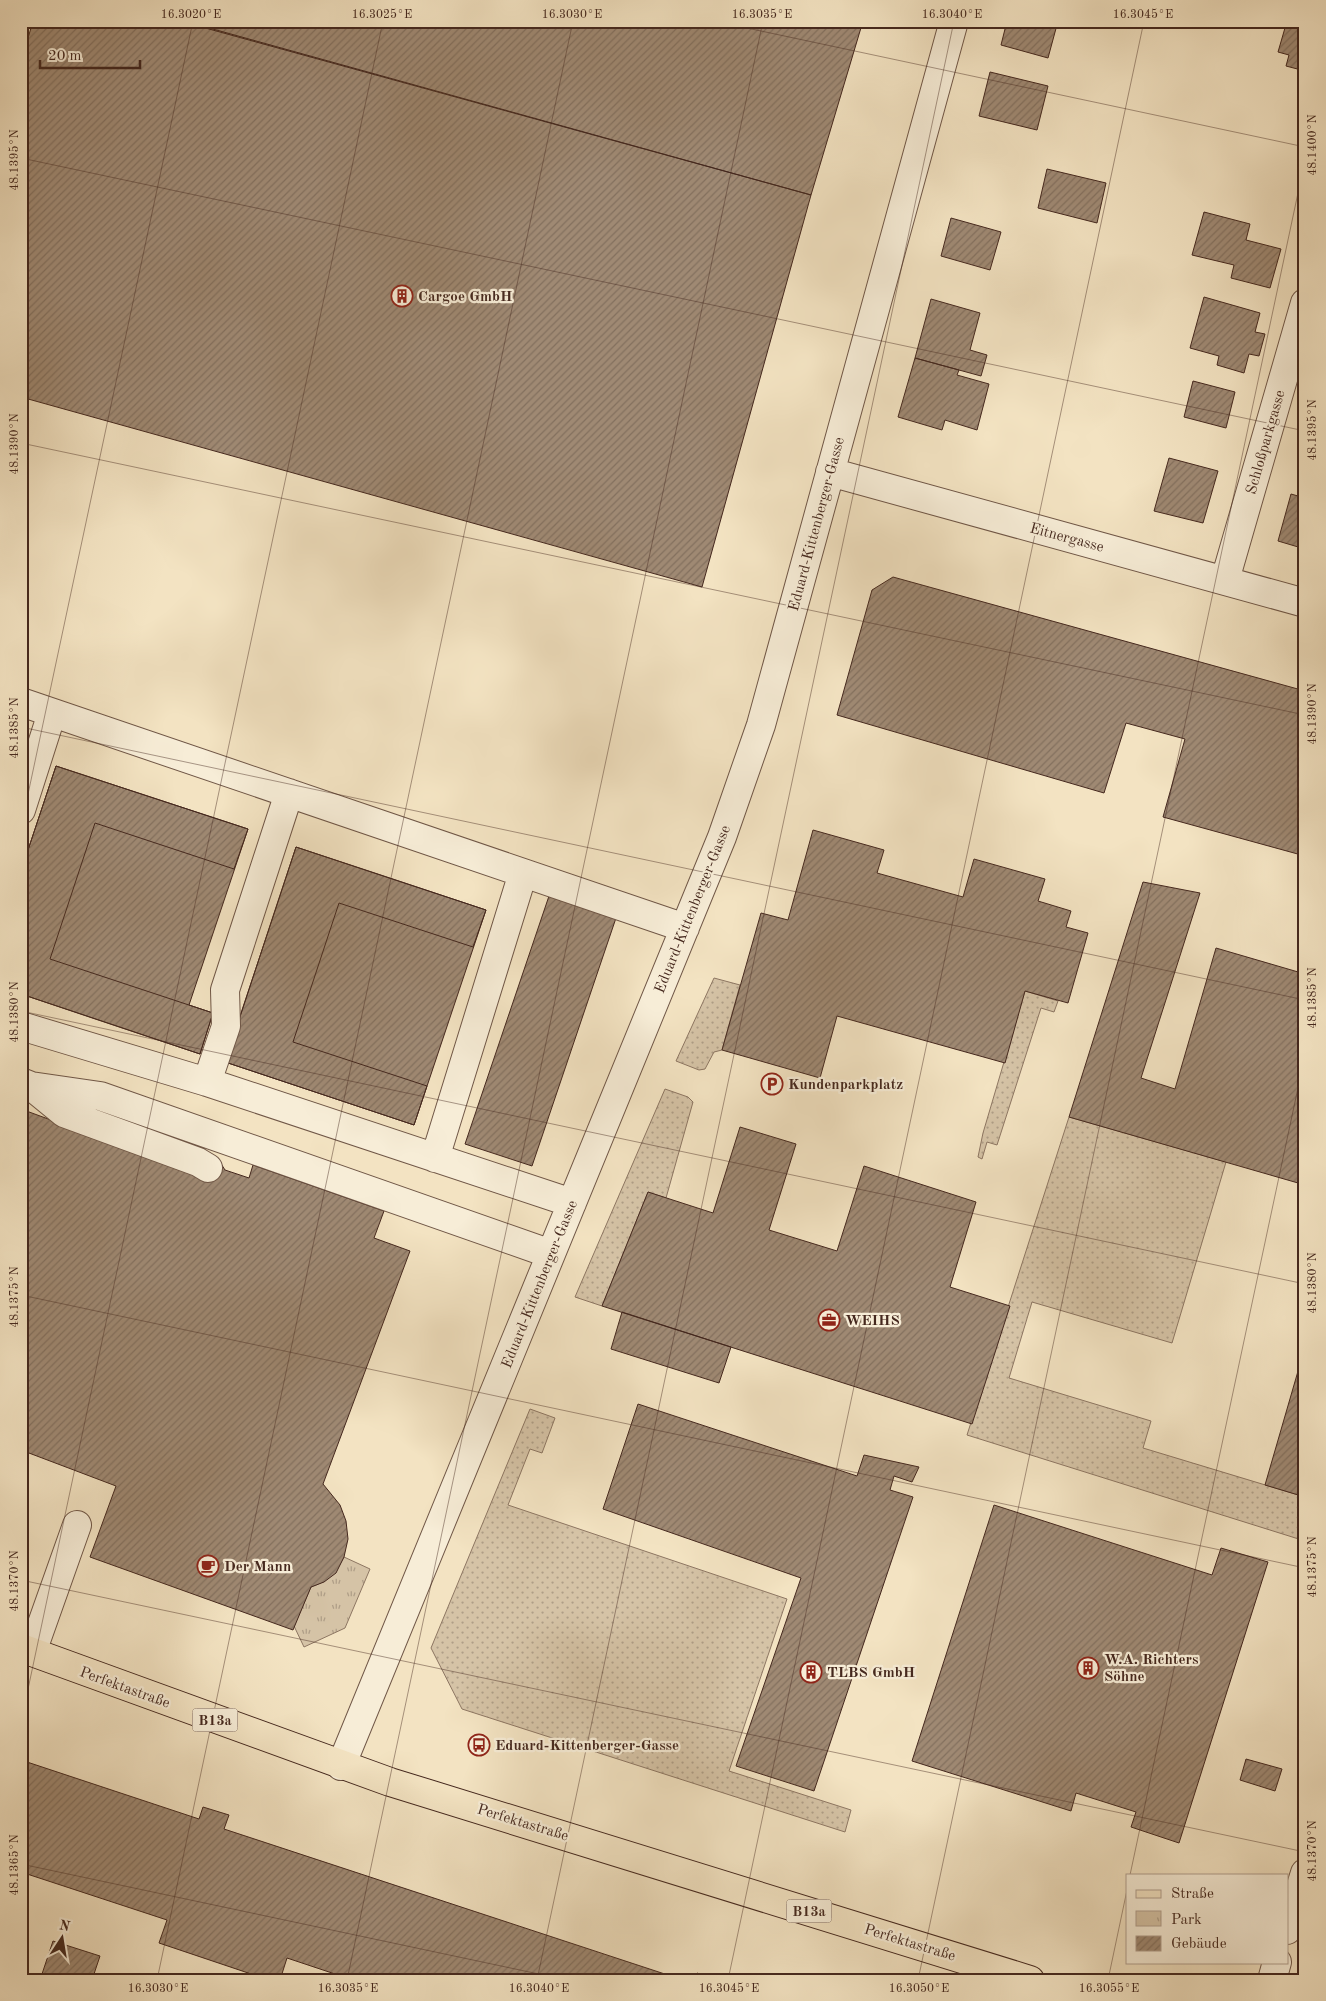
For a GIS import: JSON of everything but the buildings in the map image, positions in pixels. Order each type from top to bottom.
[{"type":"main road","name":"Perfektastraße","points":[[26,1650],[341,1766],[1030,1980]]},
{"type":"street","name":"Eduard-Kittenberger-Gasse","points":[[341,1766],[722,837],[761,726],[954,21]]},
{"type":"street","name":"Schloßparkgasse","points":[[1225,580],[1305,303]]},
{"type":"street","name":"Eitnergasse","points":[[830,472],[1305,603]]},
{"type":"street","points":[[21,702],[685,928]]},
{"type":"street","points":[[21,810],[52,713]]},
{"type":"street","points":[[207,1082],[226,1026],[225,990],[290,794]]},
{"type":"street","points":[[436,1158],[523,873]]},
{"type":"street","points":[[21,1026],[207,1082],[572,1203]]},
{"type":"street","points":[[26,1084],[64,1113],[198,1162],[208,1168]]},
{"type":"street","points":[[26,1084],[100,1096],[551,1254]]},
{"type":"street","points":[[26,1650],[76,1525]]},
{"type":"street","points":[[1288,1927],[1305,1873]]},
{"type":"street","points":[[1272,1980],[1276,1964]]},
{"type":"green space","points":[[714,978],[740,985],[722,1050],[714,1052],[705,1069],[699,1070],[676,1061]]},
{"type":"green space","points":[[1025,991],[1058,1001],[1054,1012],[1041,1008],[997,1145],[987,1142],[982,1159],[978,1157],[983,1133]]},
{"type":"green space","points":[[665,1089],[688,1097],[693,1102],[666,1198],[648,1192],[602,1306],[575,1297]]},
{"type":"green space","points":[[1069,1117],[1226,1162],[1172,1343],[1032,1302],[1009,1378],[1151,1421],[1143,1448],[1305,1497],[1305,1541],[967,1435]]},
{"type":"green space","points":[[530,1409],[555,1418],[542,1453],[530,1449],[508,1505],[787,1599],[729,1771],[851,1810],[845,1832],[462,1709],[431,1648]]},
{"type":"green space","points":[[344,1557],[370,1569],[345,1628],[304,1647],[294,1626],[311,1587],[331,1576]]},
{"type":"place","name":"Cargoe GmbH","points":[[402,296]]},
{"type":"place","name":"Kundenparkplatz","points":[[772,1084]]},
{"type":"place","name":"WEIHS","points":[[829,1320]]},
{"type":"place","name":"Der Mann","points":[[208,1566]]},
{"type":"place","name":"W.A. Richters Söhne","points":[[1088,1668]]},
{"type":"place","name":"TLBS GmbH","points":[[811,1672]]},
{"type":"place","name":"Eduard-Kittenberger-Gasse","points":[[479,1745]]}]
